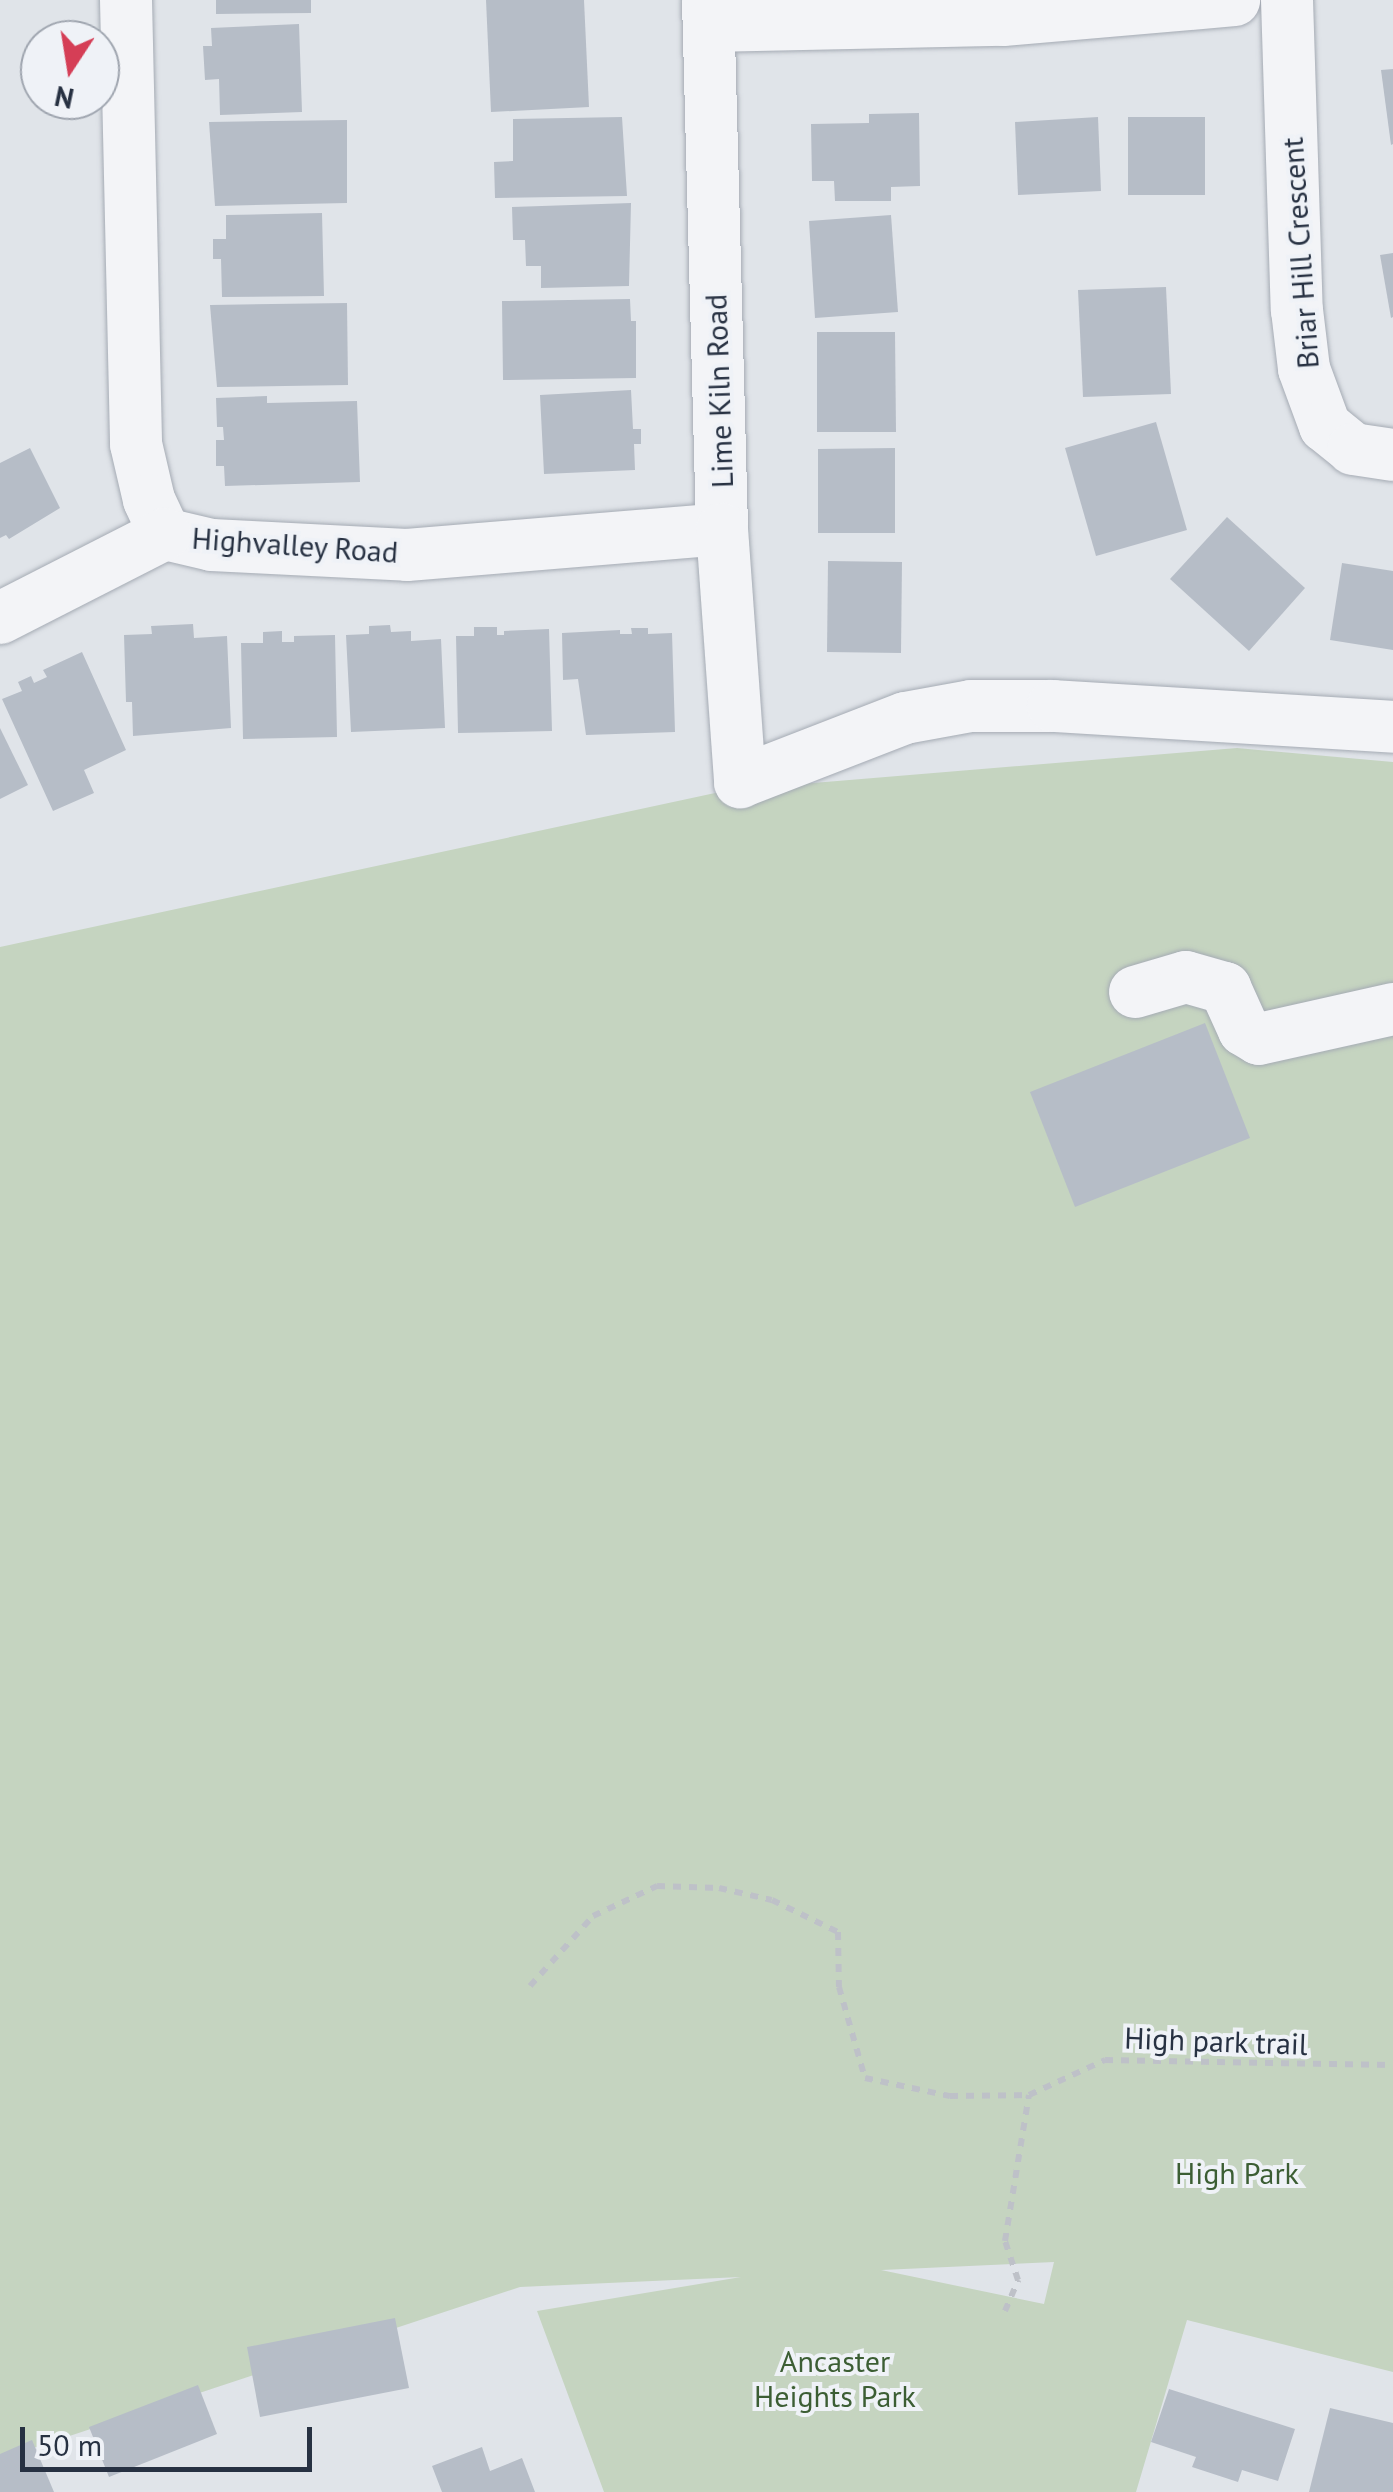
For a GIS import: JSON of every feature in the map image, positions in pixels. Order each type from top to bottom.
[{"type":"street","name":"Highvalley Road","points":[[126,0],[136,444],[149,500],[165,534],[212,545],[407,554],[722,529]]},
{"type":"street","points":[[708,13],[1003,20],[1234,0]]},
{"type":"street","name":"Briar Hill Crescent","points":[[1287,0],[1297,310],[1304,369],[1325,426],[1354,449],[1393,455]]},
{"type":"street","name":"Lime Kiln Road","points":[[708,13],[722,529],[740,782],[905,718],[971,706],[1053,706],[1393,727]]},
{"type":"street","points":[[0,618],[165,534]]},
{"type":"street","points":[[1135,992],[1186,978],[1225,988],[1244,1030],[1259,1039],[1393,1009]]},
{"type":"path","points":[[530,1986],[593,1916],[657,1886],[720,1888],[772,1900],[838,1932],[839,1987],[866,2078],[950,2096],[1029,2095],[1005,2241],[1018,2280],[1004,2311]]},
{"type":"path","name":"High park trail","points":[[1029,2095],[1104,2060],[1393,2065]]},
{"type":"green space","points":[[1237,748],[1393,762],[1393,2372],[1187,2320],[1136,2492],[604,2492],[537,2311],[741,2277],[520,2287],[0,2459],[0,947],[729,790]],"holes":[[[1054,2262],[1044,2304],[881,2270]]]},
{"type":"building","points":[[216,0],[311,0],[311,13],[216,14]]},
{"type":"building","points":[[486,0],[584,0],[589,107],[491,112]]},
{"type":"building","points":[[299,24],[302,112],[220,115],[219,79],[205,80],[203,46],[212,46],[211,28]]},
{"type":"building","points":[[1393,69],[1393,144],[1391,145],[1381,70]]},
{"type":"building","points":[[919,113],[920,186],[891,187],[891,201],[835,201],[834,181],[812,181],[811,124],[869,123],[869,114]]},
{"type":"building","points":[[622,117],[627,196],[495,198],[494,162],[513,161],[513,119]]},
{"type":"building","points":[[1098,117],[1101,191],[1018,195],[1015,122]]},
{"type":"building","points":[[1128,117],[1205,117],[1205,195],[1128,195]]},
{"type":"building","points":[[347,120],[347,203],[215,206],[209,122]]},
{"type":"building","points":[[631,203],[629,286],[541,288],[541,266],[526,266],[525,240],[513,240],[512,207]]},
{"type":"building","points":[[322,213],[324,296],[222,297],[221,259],[213,259],[213,239],[226,239],[226,215]]},
{"type":"building","points":[[891,215],[898,312],[815,318],[809,221]]},
{"type":"building","points":[[1393,253],[1393,317],[1391,318],[1380,255]]},
{"type":"building","points":[[1166,287],[1171,394],[1083,397],[1078,290]]},
{"type":"building","points":[[630,299],[631,321],[636,321],[636,378],[503,380],[502,301]]},
{"type":"building","points":[[347,303],[348,385],[217,387],[210,305]]},
{"type":"building","points":[[817,332],[895,332],[896,432],[817,432]]},
{"type":"building","points":[[631,390],[633,429],[641,429],[641,444],[634,444],[635,470],[544,474],[540,395]]},
{"type":"building","points":[[267,396],[267,403],[357,401],[360,482],[225,486],[224,466],[216,466],[216,440],[224,440],[223,427],[217,427],[216,398]]},
{"type":"building","points":[[1156,422],[1187,530],[1096,556],[1065,448]]},
{"type":"building","points":[[30,448],[60,508],[9,539],[6,535],[0,538],[0,463]]},
{"type":"building","points":[[895,448],[895,533],[818,533],[818,449]]},
{"type":"building","points":[[1227,517],[1305,588],[1249,651],[1170,579]]},
{"type":"building","points":[[828,561],[902,562],[901,653],[827,652]]},
{"type":"building","points":[[1342,563],[1393,571],[1393,650],[1330,640]]},
{"type":"building","points":[[193,624],[194,638],[227,636],[231,728],[133,736],[132,702],[126,702],[124,635],[152,634],[151,626]]},
{"type":"building","points":[[390,625],[391,632],[411,631],[411,641],[441,639],[445,728],[351,732],[346,635],[369,634],[369,626]]},
{"type":"building","points":[[474,627],[497,627],[497,635],[504,635],[504,631],[549,629],[552,731],[458,733],[456,636],[474,636]]},
{"type":"building","points":[[631,628],[648,628],[648,634],[672,633],[675,732],[586,735],[578,679],[563,680],[562,633],[620,630],[620,634],[632,634]]},
{"type":"building","points":[[282,631],[282,642],[294,642],[294,636],[335,635],[337,737],[243,739],[241,643],[263,643],[263,632]]},
{"type":"building","points":[[82,652],[126,750],[84,770],[94,793],[53,811],[2,699],[22,691],[18,682],[31,676],[34,683],[47,677],[43,670]]},
{"type":"building","points":[[0,728],[28,785],[0,799]]},
{"type":"building","points":[[1205,1023],[1250,1138],[1075,1207],[1030,1092]]},
{"type":"building","points":[[395,2318],[409,2388],[260,2417],[247,2347]]},
{"type":"building","points":[[198,2385],[217,2434],[109,2477],[89,2427]]},
{"type":"building","points":[[1169,2389],[1295,2429],[1278,2481],[1242,2470],[1238,2482],[1192,2467],[1196,2457],[1151,2442]]},
{"type":"building","points":[[1330,2408],[1393,2423],[1393,2492],[1309,2492]]},
{"type":"building","points":[[32,2440],[54,2492],[0,2492],[0,2454]]},
{"type":"building","points":[[482,2447],[490,2471],[522,2458],[535,2492],[442,2492],[432,2466]]},
{"type":"park label","name":"High Park","points":[[1237,2173]]},
{"type":"park label","name":"Ancaster Heights Park","points":[[835,2378]]}]
